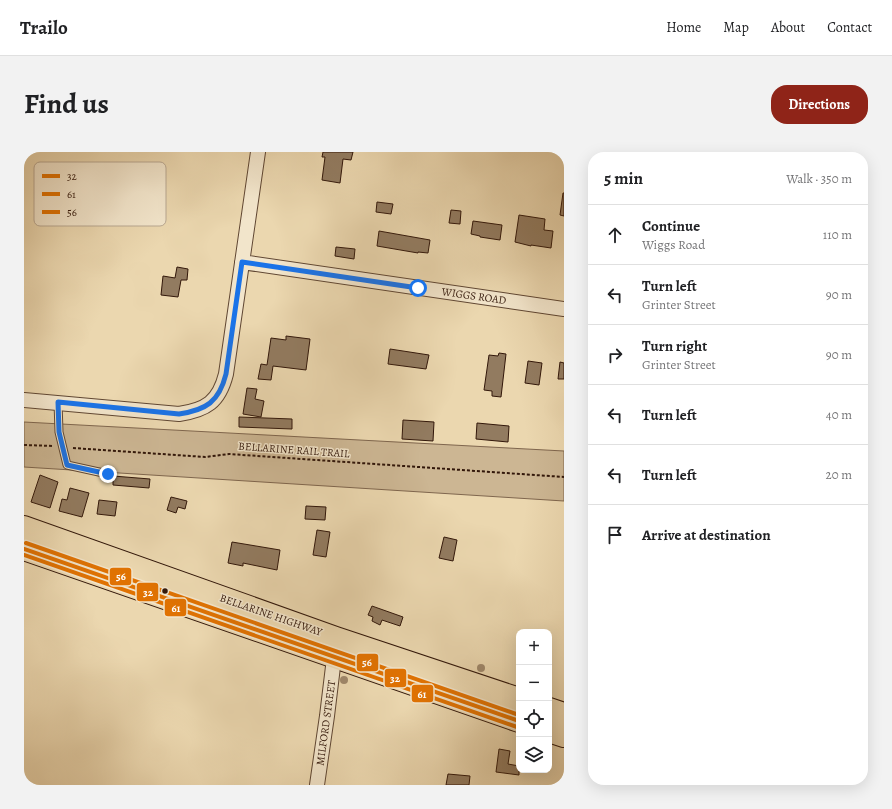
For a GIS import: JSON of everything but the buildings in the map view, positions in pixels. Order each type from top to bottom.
[{"type":"highway","name":"BELLARINE HIGHWAY","points":[[24,527],[335,647],[516,720]]},
{"type":"highway","name":"BELLARINE HIGHWAY","points":[[24,549],[335,647],[516,698]]},
{"type":"highway","points":[[552,710],[564,714]]},
{"type":"highway","points":[[552,732],[564,736]]},
{"type":"street","points":[[24,400],[179,414],[193,412],[212,402],[218,396],[226,374],[258,152]]},
{"type":"street","name":"WIGGS ROAD","points":[[242,262],[564,309]]},
{"type":"street","name":"MILFORD STREET","points":[[317,785],[335,647]]},
{"type":"lane","points":[[58,402],[58,426],[67,465],[108,474]]},
{"type":"path","name":"BELLARINE RAIL TRAIL","points":[[24,445],[205,457],[229,454],[564,477]]},
{"type":"shaded area","points":[[24,422],[564,451],[564,501],[24,467]]},
{"type":"transit line","name":"56","points":[[26,543],[516,714]]},
{"type":"transit line","name":"32","points":[[24,549],[516,720]]},
{"type":"transit line","name":"61","points":[[24,555],[516,727]]},
{"type":"route","points":[[108,474],[67,465],[58,426],[58,402],[179,414],[193,412],[212,402],[218,396],[226,374],[242,262],[418,288]]}]
